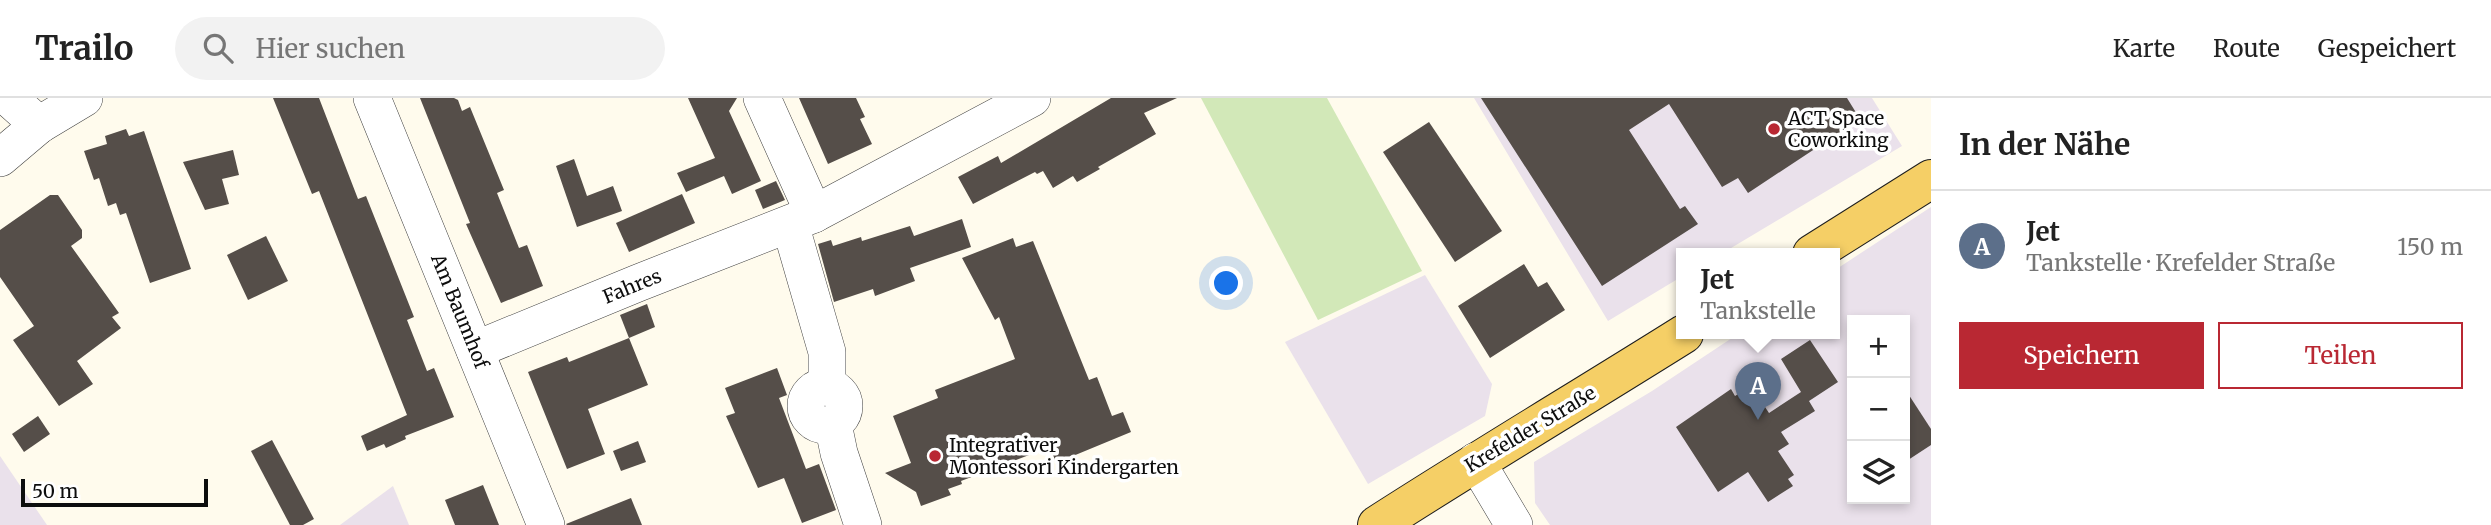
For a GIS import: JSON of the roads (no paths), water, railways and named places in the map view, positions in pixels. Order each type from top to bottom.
[{"type":"main road","points":[[1822,248],[1931,179]]},
{"type":"main road","name":"Krefelder Straße","points":[[1377,525],[1676,339]]},
{"type":"street","points":[[9,98],[39,125]]},
{"type":"street","points":[[0,158],[39,125],[84,98]]},
{"type":"street","name":"Am Baumhof","points":[[372,98],[546,525]]},
{"type":"street","points":[[762,98],[802,219],[827,352],[827,387],[838,392],[844,403],[842,415],[833,424],[839,453],[863,525]]},
{"type":"street","name":"Fahres","points":[[475,350],[802,219],[1032,98]]},
{"type":"street","points":[[1476,461],[1514,525]]},
{"type":"place","name":"ACT Space Coworking","points":[[1774,129]]},
{"type":"place","name":"Jet","points":[[1758,420]]},
{"type":"place","name":"Integrativer Montessori Kindergarten","points":[[935,456]]}]
